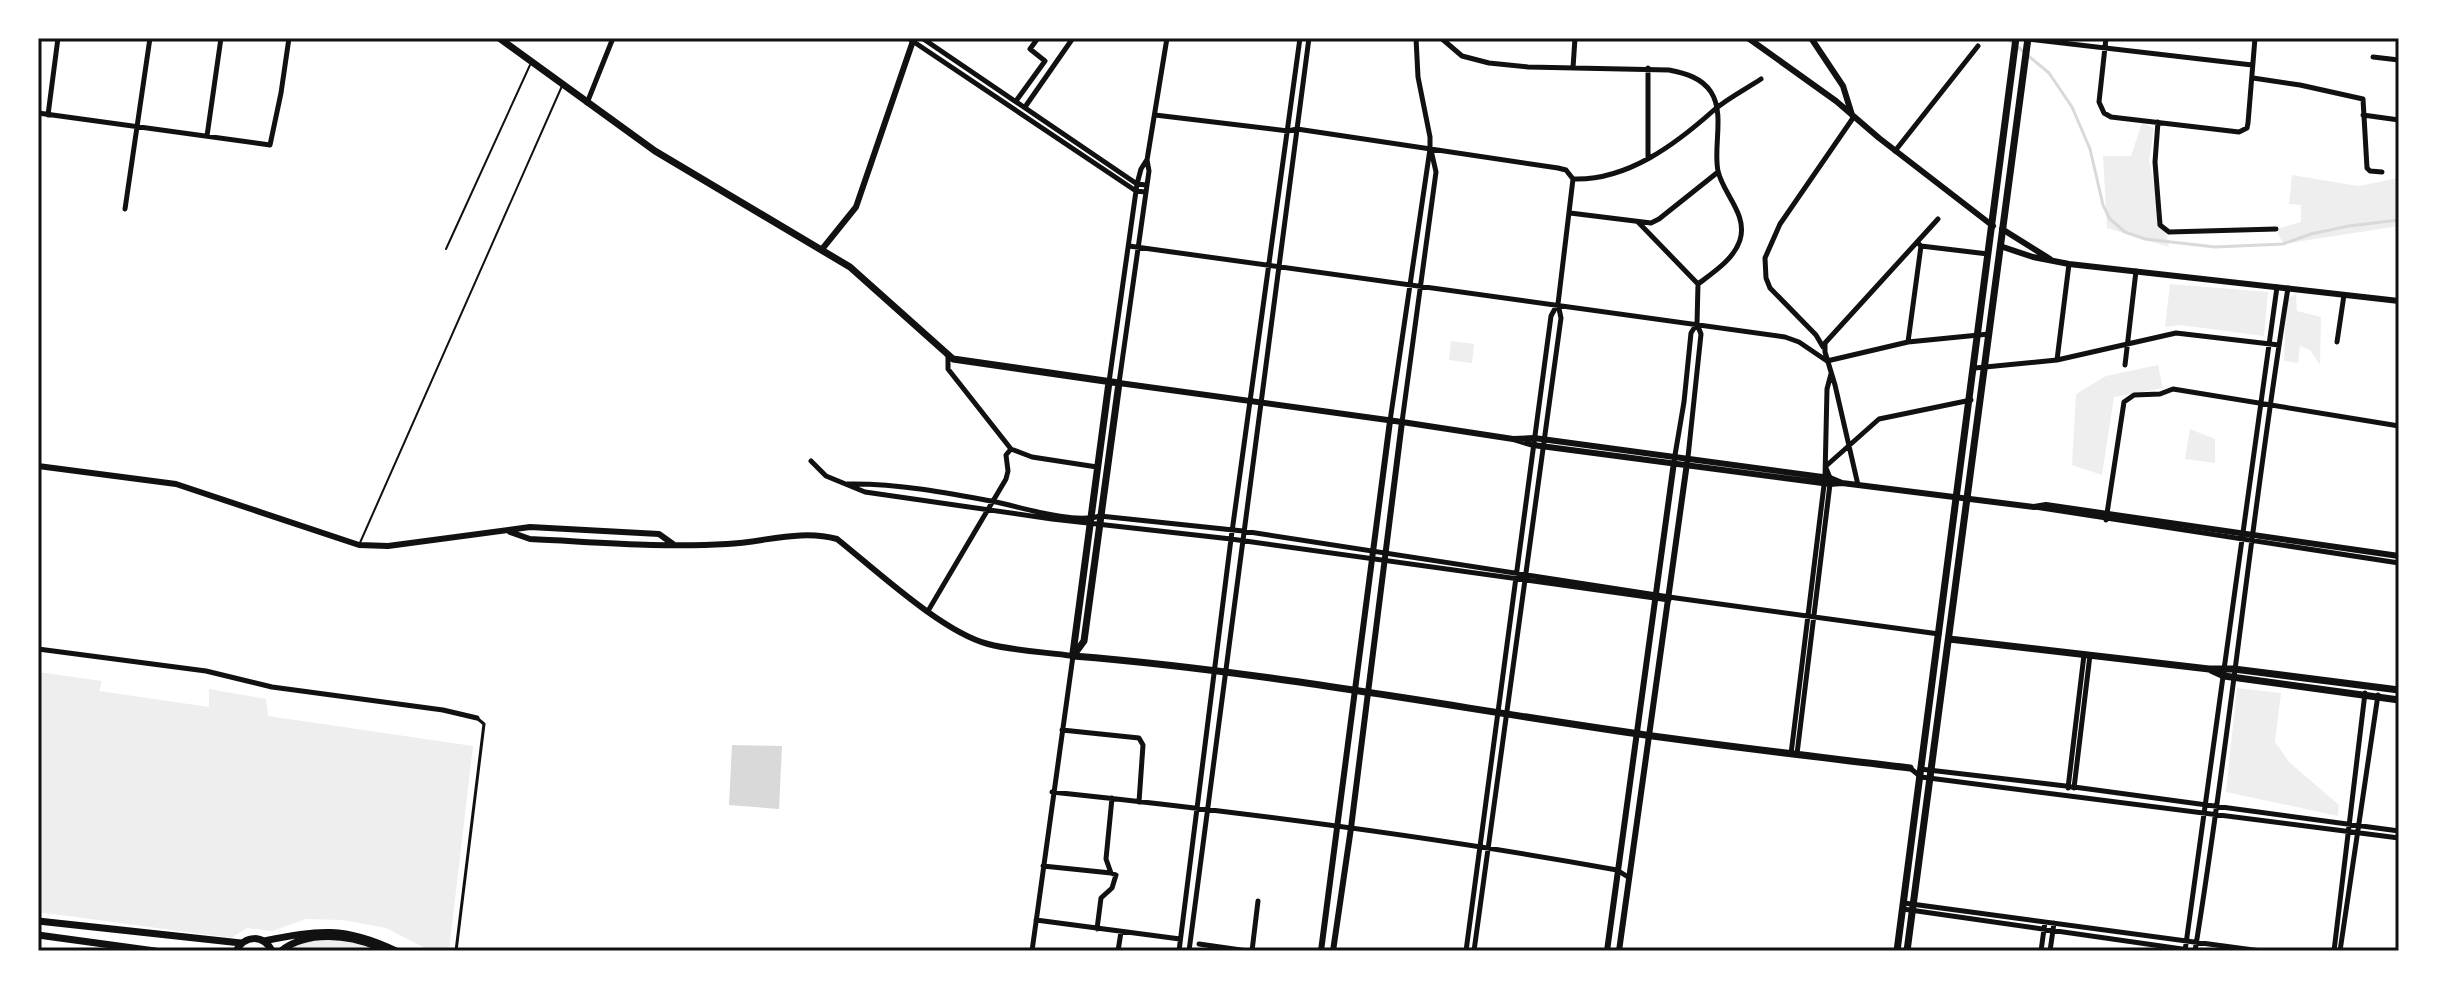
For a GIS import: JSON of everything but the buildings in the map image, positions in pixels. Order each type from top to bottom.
[{"type":"main road","points":[[505,40],[531,63],[688,172],[823,248],[850,267],[948,356],[959,361],[1119,383],[1096,521]]},
{"type":"main road","points":[[1897,951],[2012,67],[2022,40]]},
{"type":"main road","points":[[1907,951],[2022,79],[2022,40]]},
{"type":"main road","points":[[1073,656],[1084,641],[1098,467],[1109,382]]},
{"type":"main road","points":[[1949,639],[2209,669],[2399,700]]},
{"type":"main road","points":[[1073,656],[1151,662],[1507,712],[1638,734],[1910,768]]},
{"type":"main road","points":[[2229,673],[2366,684],[2399,690]]},
{"type":"main road","points":[[38,921],[241,943],[252,938],[264,941],[335,931],[370,938],[396,951]]},
{"type":"main road","points":[[38,935],[155,951]]},
{"type":"main road","points":[[281,951],[291,944],[319,937],[351,939],[387,951]]},
{"type":"main road","points":[[264,941],[272,951]]},
{"type":"main road","points":[[236,951],[241,943]]},
{"type":"street","points":[[48,115],[58,38]]},
{"type":"street","points":[[125,209],[150,38]]},
{"type":"street","points":[[207,136],[221,38]]},
{"type":"street","points":[[38,113],[270,145],[289,38]]},
{"type":"street","points":[[587,103],[613,38]]},
{"type":"street","points":[[922,38],[1137,188]]},
{"type":"street","points":[[1016,101],[1045,61],[1030,49],[1038,38]]},
{"type":"street","points":[[1025,107],[1073,38]]},
{"type":"street","points":[[1167,38],[1147,160],[1146,189],[1119,383],[1513,439],[1675,455],[1827,481]]},
{"type":"street","points":[[1179,951],[1232,529],[1300,38]]},
{"type":"street","points":[[1189,951],[1309,38]]},
{"type":"street","points":[[1321,951],[1372,549],[1430,149],[1418,77],[1416,38]]},
{"type":"street","points":[[1441,38],[1456,52],[1475,61],[1518,66],[1648,68],[1689,75],[1708,88],[1716,108],[1718,172],[1739,216],[1741,237],[1725,263],[1698,284]]},
{"type":"street","points":[[1573,68],[1575,38]]},
{"type":"street","points":[[1748,38],[1836,101],[1853,118],[1993,226]]},
{"type":"street","points":[[1811,38],[1843,86],[1853,118]]},
{"type":"street","points":[[2106,38],[2099,102],[2101,110],[2111,117],[2234,131],[2244,130],[2248,123],[2255,38]]},
{"type":"street","points":[[823,248],[856,207],[911,39],[1137,188],[1146,189]]},
{"type":"street","points":[[2022,40],[2252,65]]},
{"type":"street","points":[[1895,151],[1978,46]]},
{"type":"street","points":[[2373,57],[2399,60]]},
{"type":"street","points":[[1648,68],[1648,159]]},
{"type":"street","points":[[2253,78],[2363,99],[2367,168],[2372,172],[2382,172]]},
{"type":"street","points":[[1155,115],[1288,131],[1297,129],[1558,168],[1572,177],[1601,177],[1648,159],[1761,79]]},
{"type":"street","points":[[2363,115],[2399,120]]},
{"type":"street","points":[[1825,352],[1816,335],[1770,288],[1765,258],[1780,224],[1853,118]]},
{"type":"street","points":[[2158,122],[2155,162],[2160,225],[2164,229],[2169,232],[2276,229]]},
{"type":"street","points":[[1333,951],[1436,172],[1430,149]]},
{"type":"street","points":[[1109,382],[1137,188],[1141,169],[1147,160]]},
{"type":"street","points":[[1570,213],[1651,223],[1718,172]]},
{"type":"street","points":[[1474,951],[1561,318],[1558,304],[1572,177]]},
{"type":"street","points":[[1858,485],[1825,343],[1829,335],[1919,244],[1938,219]]},
{"type":"street","points":[[1619,951],[1688,457],[1701,334],[1697,324],[1698,284],[1638,222]]},
{"type":"street","points":[[2002,229],[2053,261]]},
{"type":"street","points":[[1919,244],[1989,254]]},
{"type":"street","points":[[1908,342],[1919,244]]},
{"type":"street","points":[[1129,246],[1792,339],[1827,361],[1908,342],[1989,334]]},
{"type":"street","points":[[2000,246],[2069,264],[2399,301]]},
{"type":"street","points":[[2057,360],[2069,264]]},
{"type":"street","points":[[2125,365],[2137,271]]},
{"type":"street","points":[[1914,907],[2044,930],[2196,951],[2218,806],[2242,537],[2277,287]]},
{"type":"street","points":[[2185,950],[2205,814],[2253,538],[2288,288]]},
{"type":"street","points":[[2337,342],[2344,295]]},
{"type":"street","points":[[1466,951],[1551,316],[1558,304]]},
{"type":"street","points":[[1607,951],[1691,333],[1697,324]]},
{"type":"street","points":[[1975,368],[2057,360],[2176,333],[2279,345]]},
{"type":"street","points":[[948,356],[948,369],[1011,449],[1032,457],[1098,467]]},
{"type":"street","points":[[1794,754],[1827,481],[1827,389],[1831,374]]},
{"type":"street","points":[[2106,517],[2123,406],[2130,397],[2160,394],[2173,389],[2399,426]]},
{"type":"street","points":[[1825,467],[1879,419],[1971,400]]},
{"type":"street","points":[[1543,442],[1686,466],[2031,506],[2046,505],[2242,537],[2399,556]]},
{"type":"street","points":[[928,611],[1007,475],[1005,457],[1011,449]]},
{"type":"street","points":[[811,461],[826,476],[865,492],[1231,539],[1525,582],[1676,598],[1939,634]]},
{"type":"street","points":[[38,466],[169,482],[359,545],[388,546],[530,527],[659,534],[673,544],[726,544],[804,534],[837,539],[952,629],[987,644],[1073,656],[1032,951]]},
{"type":"street","points":[[847,484],[935,493],[1096,521],[1232,529],[1526,573],[1656,597]]},
{"type":"street","points":[[911,498],[912,490]]},
{"type":"street","points":[[934,500],[935,493]]},
{"type":"street","points":[[2253,538],[2399,563]]},
{"type":"street","points":[[38,649],[206,671],[272,687],[443,710],[477,718],[484,724],[456,951]]},
{"type":"street","points":[[2070,795],[2087,654]]},
{"type":"street","points":[[2334,951],[2366,684]]},
{"type":"street","points":[[2340,951],[2379,687]]},
{"type":"street","points":[[1062,730],[1139,738],[1143,745],[1139,802]]},
{"type":"street","points":[[1910,768],[1922,773],[2071,786],[2218,806],[2399,838]]},
{"type":"street","points":[[1932,774],[2216,816],[2349,828]]},
{"type":"street","points":[[1052,792],[1198,807],[1488,847],[1617,870],[1628,877]]},
{"type":"street","points":[[1111,873],[1106,859],[1112,798]]},
{"type":"street","points":[[2357,830],[2399,831]]},
{"type":"street","points":[[1043,866],[1116,875],[1115,881],[1101,898],[1097,929]]},
{"type":"street","points":[[1199,944],[1250,951],[1258,901]]},
{"type":"street","points":[[1903,906],[2261,951]]},
{"type":"street","points":[[1036,920],[1180,939]]},
{"type":"street","points":[[2041,951],[2045,922]]},
{"type":"street","points":[[2050,951],[2054,923]]},
{"type":"street","points":[[1118,951],[1121,932]]},
{"type":"lane","points":[[446,249],[531,63]]},
{"type":"lane","points":[[359,545],[563,85]]},
{"type":"shaded area","points":[[2142,123],[2154,128],[2149,161],[2169,247],[2107,228],[2103,156],[2131,156]]},
{"type":"shaded area","points":[[2292,175],[2358,186],[2399,178],[2399,226],[2283,244],[2276,229],[2301,222],[2301,205],[2289,204]]},
{"type":"shaded area","points":[[2170,284],[2268,292],[2264,336],[2180,325],[2165,327]]},
{"type":"shaded area","points":[[2296,294],[2297,311],[2321,317],[2320,365],[2310,350],[2300,346],[2298,363],[2284,361],[2286,299]]},
{"type":"shaded area","points":[[1451,341],[1474,344],[1472,363],[1449,360]]},
{"type":"shaded area","points":[[2158,365],[2163,388],[2114,397],[2102,475],[2072,465],[2076,394],[2106,376]]},
{"type":"shaded area","points":[[2190,429],[2215,439],[2215,463],[2185,459]]},
{"type":"shaded area","points":[[38,672],[102,681],[99,691],[209,707],[209,689],[266,699],[268,716],[473,746],[449,951],[431,951],[386,928],[343,920],[306,919],[272,931],[247,928],[231,938],[38,912]]},
{"type":"shaded area","points":[[2237,688],[2281,693],[2275,742],[2289,762],[2339,805],[2338,816],[2226,792]]},
{"type":"shaded area","points":[[732,745],[782,746],[779,809],[729,805]]},
{"type":"shaded area","points":[[320,939],[354,943],[380,951],[287,951],[303,942]]},
{"type":"waterway","points":[[2007,38],[2049,73],[2072,107],[2090,149],[2103,205],[2110,219],[2125,232],[2145,239],[2215,247],[2283,244],[2349,226],[2399,220]]}]
